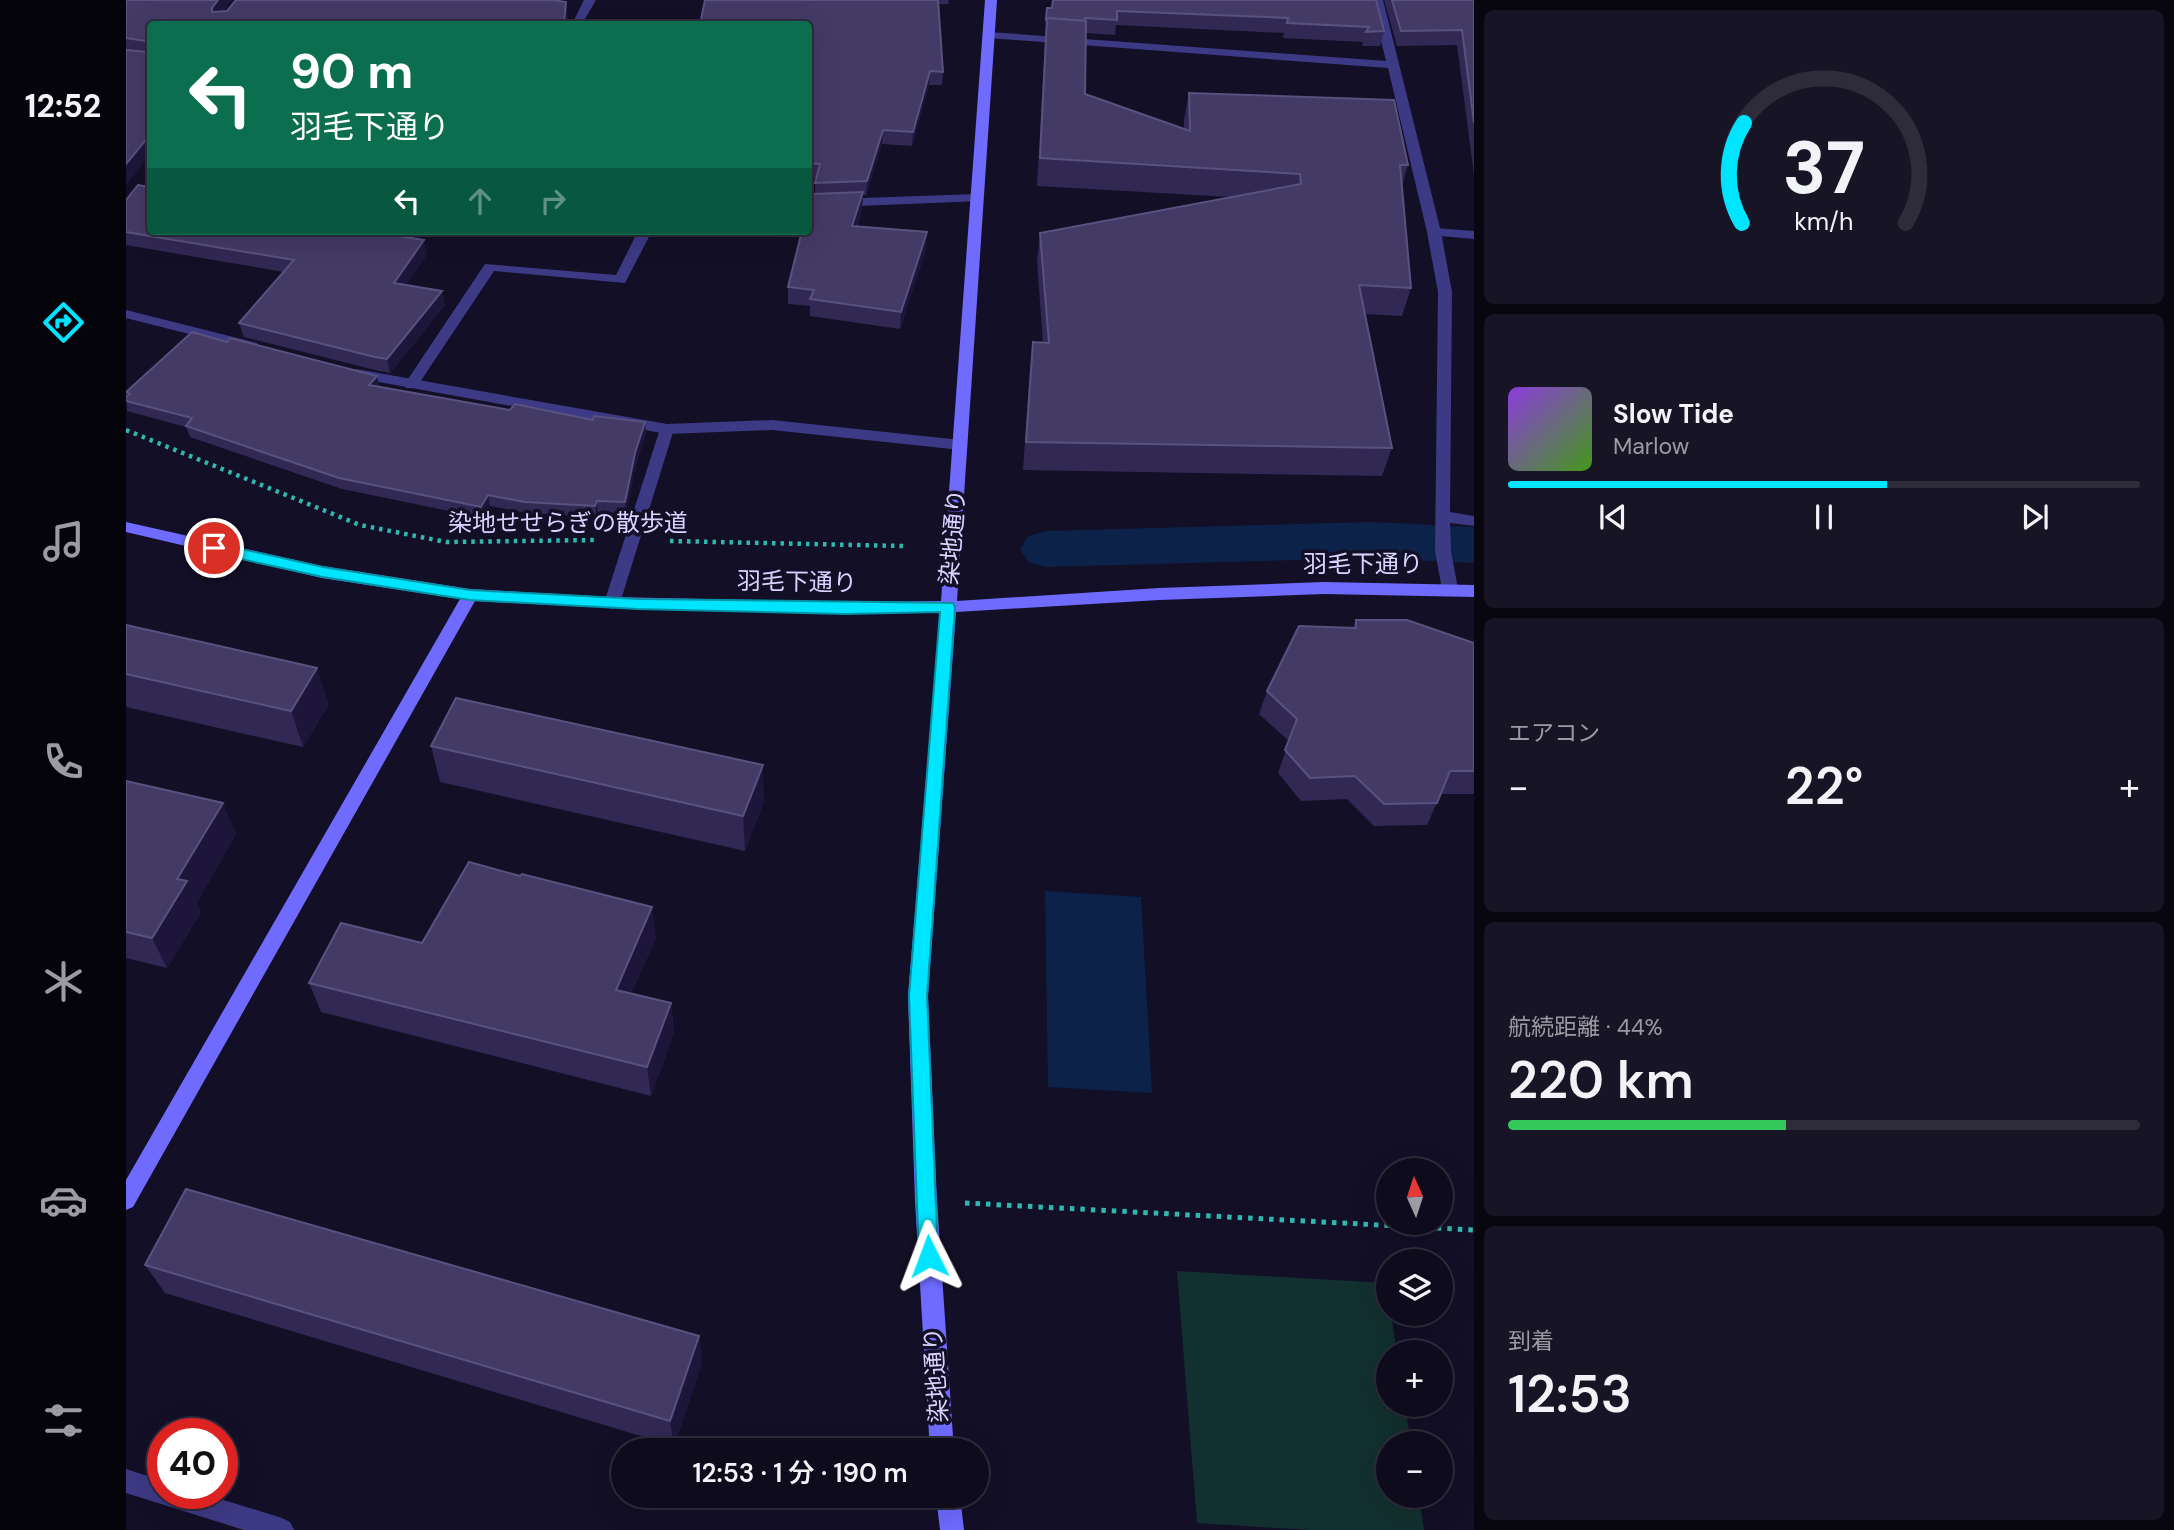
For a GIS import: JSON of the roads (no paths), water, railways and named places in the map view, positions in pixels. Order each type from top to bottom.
[{"type":"street","points":[[579,21],[590,0]]},
{"type":"street","name":"染地通り","points":[[941,1438],[926,1201],[918,996],[961,445],[991,0]]},
{"type":"street","points":[[1377,0],[1445,292],[1442,519],[1443,551],[1450,589]]},
{"type":"street","points":[[989,35],[1391,65]]},
{"type":"street","points":[[812,204],[976,198]]},
{"type":"street","points":[[1433,232],[1474,236]]},
{"type":"street","points":[[411,385],[491,267],[620,280],[643,235]]},
{"type":"street","points":[[126,314],[264,349]]},
{"type":"street","points":[[340,369],[411,385],[549,406],[667,429],[772,425],[961,445]]},
{"type":"street","points":[[612,603],[667,429]]},
{"type":"street","points":[[1442,519],[1474,521]]},
{"type":"street","name":"羽毛下通り","points":[[126,527],[323,572],[470,595],[612,603],[845,608],[948,607],[1324,588],[1474,591]]},
{"type":"street","points":[[126,1200],[470,595]]},
{"type":"street","points":[[126,1481],[282,1530]]},
{"type":"street","points":[[949,1508],[952,1530]]},
{"type":"water","points":[[1045,891],[1141,897],[1152,1093],[1048,1087]]},
{"type":"waterway","points":[[1046,549],[1373,540],[1474,545]]}]
